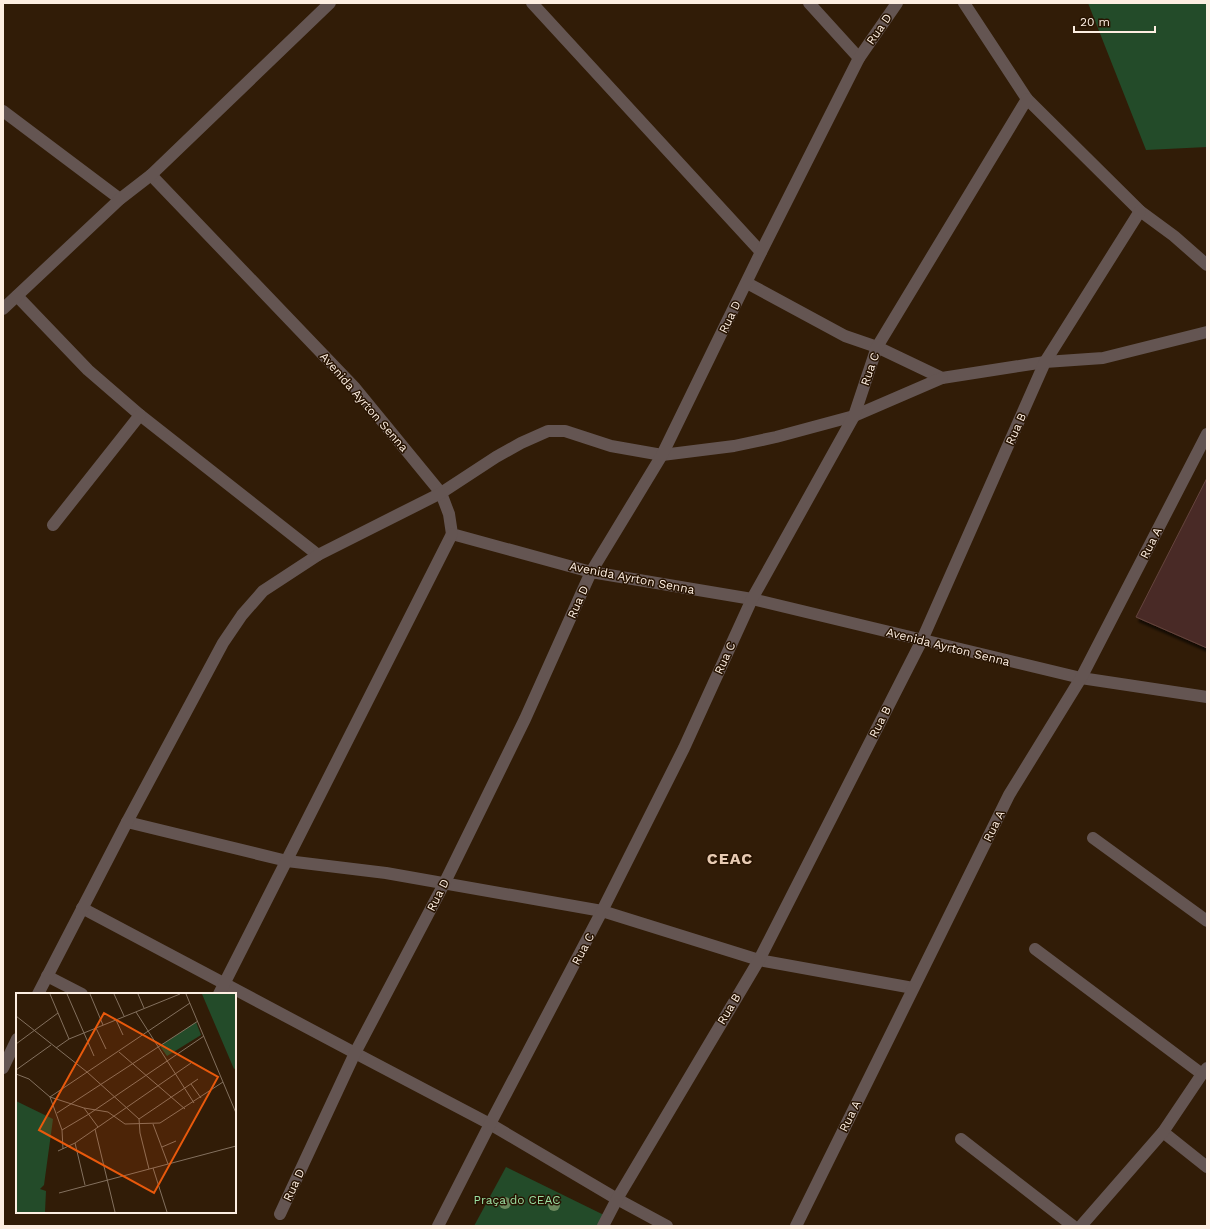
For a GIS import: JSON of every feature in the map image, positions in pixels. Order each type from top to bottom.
[{"type":"street","points":[[3,309],[120,199],[151,175],[330,3]]},
{"type":"street","points":[[532,3],[761,252]]},
{"type":"street","points":[[809,3],[859,58]]},
{"type":"street","name":"Rua D","points":[[280,1214],[354,1053],[445,882],[525,719],[591,572],[662,454],[761,252],[859,58],[898,3]]},
{"type":"street","points":[[964,3],[1027,99],[1140,211],[1174,236],[1207,265]]},
{"type":"street","name":"Rua C","points":[[438,1226],[602,911],[684,748],[752,599],[854,416],[877,347],[1027,99]]},
{"type":"street","points":[[3,111],[120,199]]},
{"type":"street","name":"Avenida Ayrton Senna","points":[[151,175],[355,388],[441,493],[449,514],[452,534],[591,572],[752,599],[1081,678],[1207,697]]},
{"type":"street","name":"Rua B","points":[[603,1226],[617,1199],[759,960],[922,640],[1045,362],[1140,211]]},
{"type":"street","points":[[747,283],[845,336],[877,347],[942,378]]},
{"type":"street","points":[[17,296],[88,370],[140,415],[318,555]]},
{"type":"street","points":[[38,993],[127,822],[223,643],[242,615],[263,592],[318,555],[441,493],[496,457],[521,443],[548,431],[565,431],[610,446],[662,454],[734,446],[776,437],[854,416],[942,378],[1045,362],[1103,358],[1207,332]]},
{"type":"street","points":[[53,525],[140,415]]},
{"type":"street","name":"Rua A","points":[[796,1226],[1009,795],[1081,678],[1207,434]]},
{"type":"street","points":[[82,908],[222,989],[452,534]]},
{"type":"street","points":[[127,822],[287,861],[386,872],[602,911],[759,960],[913,988]]},
{"type":"street","points":[[1093,838],[1207,921]]},
{"type":"street","points":[[1035,949],[1204,1071],[1163,1132],[1081,1226]]},
{"type":"street","points":[[47,976],[80,993]]},
{"type":"street","points":[[236,996],[354,1053],[490,1124],[617,1199],[667,1226]]},
{"type":"street","points":[[3,1068],[16,1041]]},
{"type":"street","points":[[1163,1132],[1207,1167]]},
{"type":"street","points":[[961,1140],[1073,1226]]},
{"type":"green space","points":[[1088,3],[1207,3],[1207,147],[1146,150]]},
{"type":"green space","name":"Praça do CEAC","points":[[506,1167],[606,1216],[601,1226],[474,1226]]},
{"type":"building","points":[[1207,478],[1207,648],[1136,617]]},
{"type":"district","name":"CEAC","points":[[730,858]]}]
